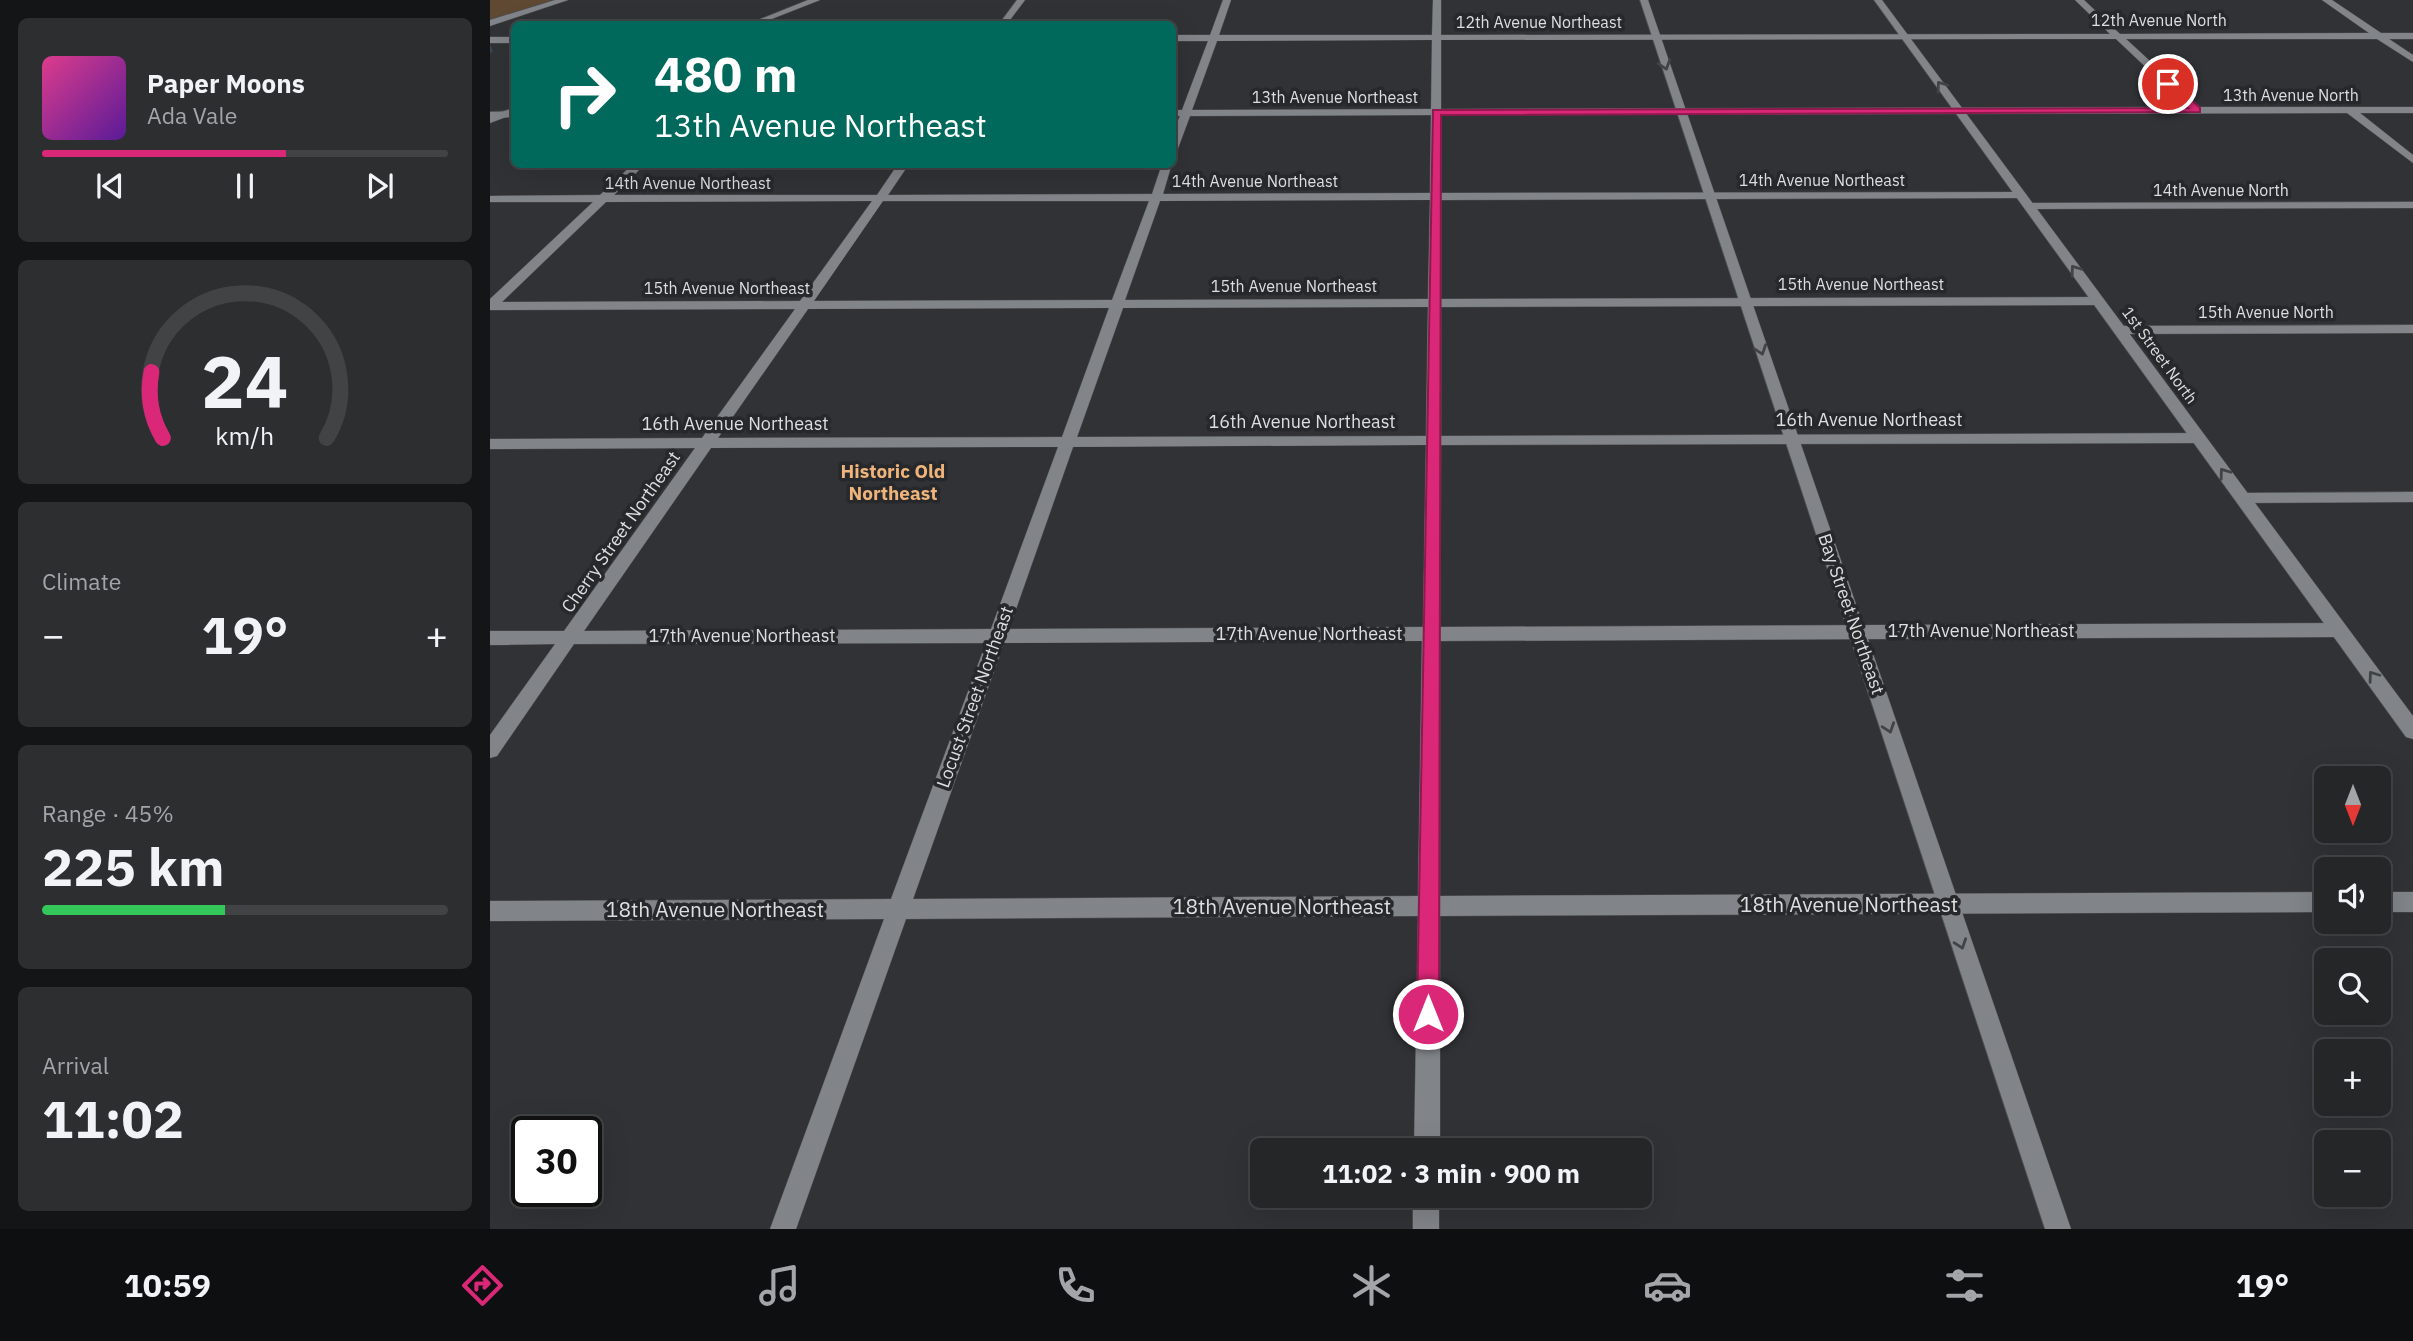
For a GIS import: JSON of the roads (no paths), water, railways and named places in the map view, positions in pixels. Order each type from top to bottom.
[{"type":"street","points":[[490,23],[564,0]]},
{"type":"street","points":[[759,21],[816,0]]},
{"type":"street","points":[[1005,21],[1021,0]]},
{"type":"street","points":[[1176,140],[1227,0]]},
{"type":"street","points":[[1427,1138],[1437,0]]},
{"type":"street","name":"Bay Street Northeast","points":[[1644,0],[2058,1229]]},
{"type":"street","name":"1st Street North","points":[[1878,0],[2413,732]]},
{"type":"street","points":[[2079,0],[2197,110]]},
{"type":"street","points":[[2326,0],[2413,59]]},
{"type":"street","name":"12th Avenue North","points":[[1905,37],[2413,36]]},
{"type":"street","name":"12th Avenue Northeast","points":[[1176,38],[1905,37]]},
{"type":"street","points":[[490,40],[511,40]]},
{"type":"street","points":[[2349,110],[2413,160]]},
{"type":"street","name":"13th Avenue North","points":[[1959,111],[2413,110]]},
{"type":"street","name":"13th Avenue Northeast","points":[[1176,113],[1959,111]]},
{"type":"street","points":[[490,114],[511,113]]},
{"type":"street","points":[[490,120],[511,113]]},
{"type":"street","points":[[490,306],[636,168]]},
{"type":"street","name":"Cherry Street Northeast","points":[[490,750],[901,168]]},
{"type":"street","name":"Locust Street Northeast","points":[[783,1229],[1167,168]]},
{"type":"street","name":"14th Avenue Northeast","points":[[490,199],[1709,196],[2025,201]]},
{"type":"street","name":"14th Avenue North","points":[[2025,201],[2413,205]]},
{"type":"street","name":"15th Avenue Northeast","points":[[490,306],[2098,301]]},
{"type":"street","name":"15th Avenue North","points":[[2120,330],[2413,329]]},
{"type":"street","name":"16th Avenue Northeast","points":[[490,444],[2198,438]]},
{"type":"street","points":[[2242,498],[2413,497]]},
{"type":"street","name":"17th Avenue Northeast","points":[[490,638],[2339,630]]},
{"type":"street","name":"18th Avenue Northeast","points":[[490,911],[2314,902]]},
{"type":"street","points":[[2391,902],[2413,902]]},
{"type":"street","points":[[1426,1208],[1426,1229]]},
{"type":"district","name":"Historic Old Northeast","points":[[893,482]]}]
